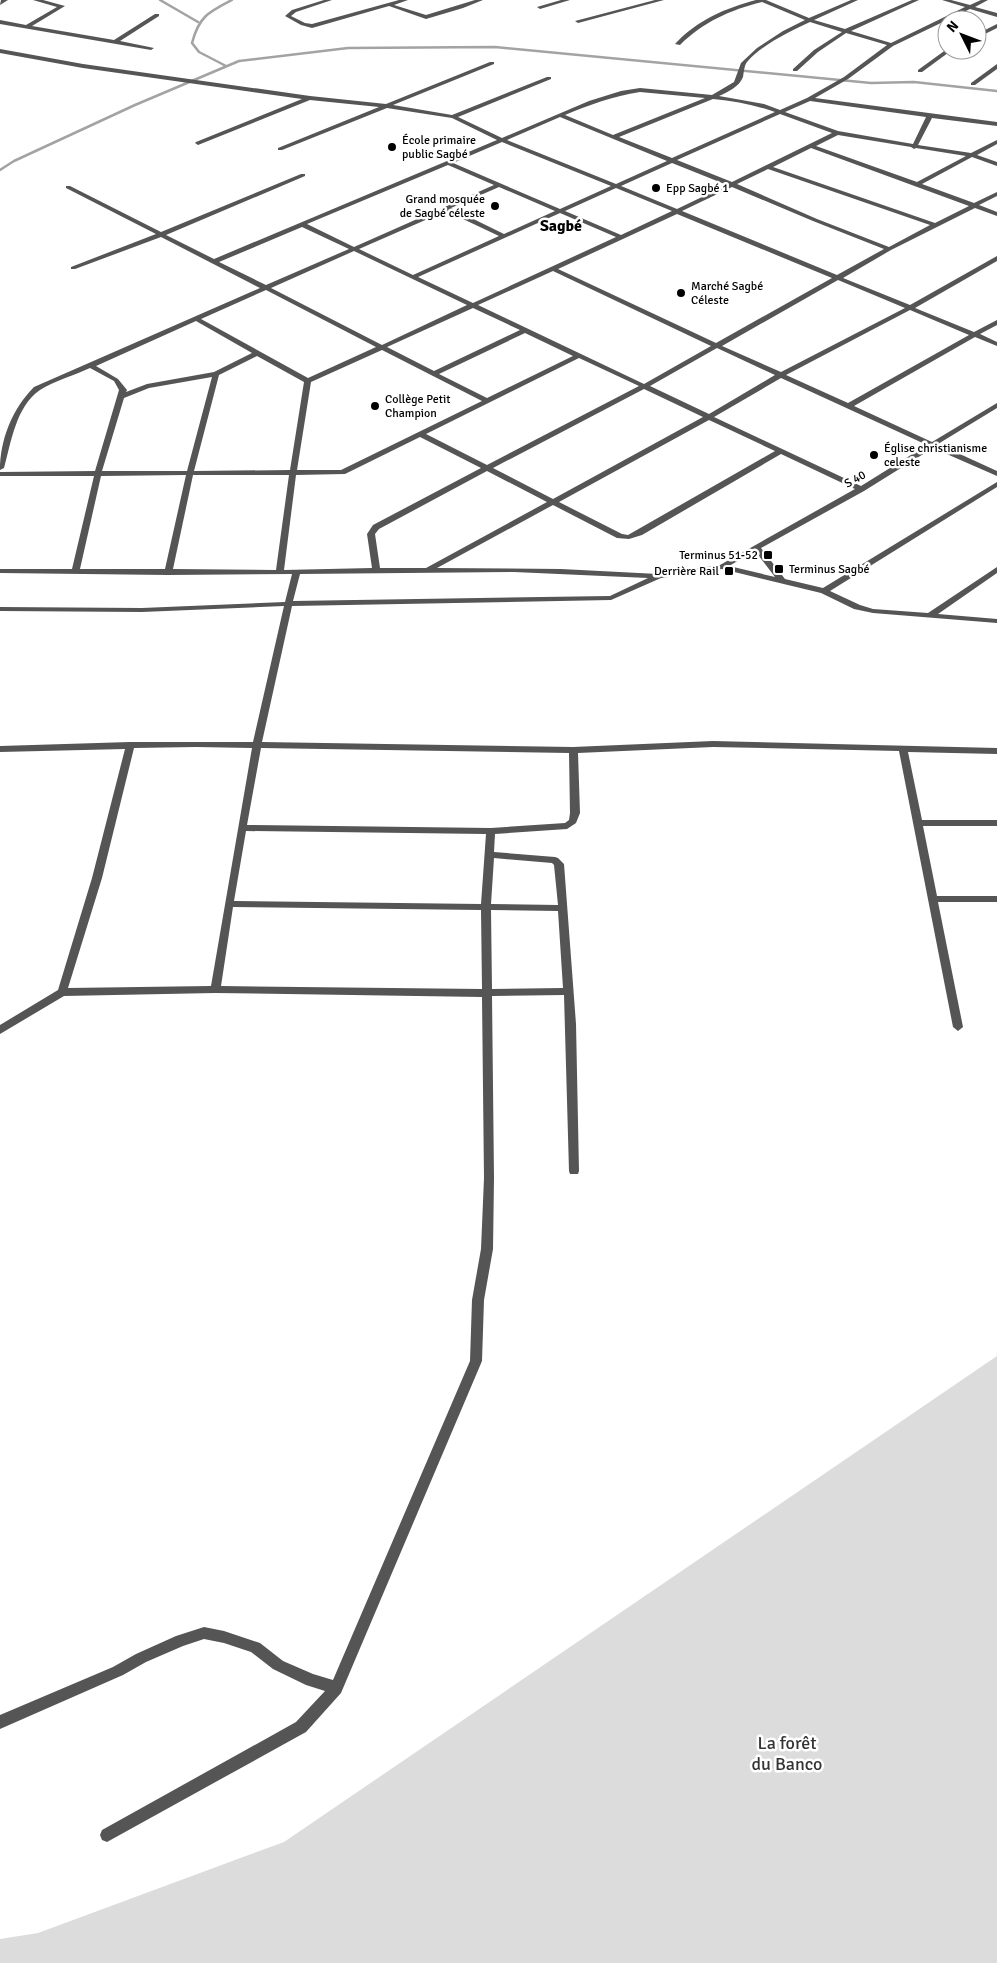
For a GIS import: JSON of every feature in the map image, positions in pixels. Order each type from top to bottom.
[{"type":"street","points":[[0,3],[5,0]]},
{"type":"street","points":[[28,26],[62,6],[36,0]]},
{"type":"street","points":[[328,0],[294,11],[288,16],[303,24],[312,26],[405,0]]},
{"type":"street","points":[[390,5],[426,16],[461,7],[478,0]]},
{"type":"street","points":[[540,7],[567,0]]},
{"type":"street","points":[[578,22],[661,0]]},
{"type":"street","points":[[678,44],[690,31],[709,19],[732,8],[762,0],[809,20],[891,45]]},
{"type":"street","points":[[613,136],[713,97],[738,81],[743,64],[758,50],[784,31],[855,0]]},
{"type":"street","points":[[794,70],[822,46],[846,31],[916,0]]},
{"type":"street","points":[[945,0],[997,15]]},
{"type":"street","points":[[412,277],[809,99],[846,78],[891,45],[985,0]]},
{"type":"street","points":[[115,42],[157,15]]},
{"type":"street","points":[[0,22],[151,48]]},
{"type":"street","points":[[0,51],[82,66],[310,98],[388,106],[453,118],[502,140],[997,344]]},
{"type":"street","points":[[920,71],[937,59]]},
{"type":"street","points":[[280,149],[492,63]]},
{"type":"street","points":[[973,84],[997,66]]},
{"type":"street","points":[[453,118],[549,78]]},
{"type":"street","points":[[213,262],[559,115],[592,102],[630,91],[663,91],[758,104],[837,133],[971,155],[997,164]]},
{"type":"street","points":[[198,143],[310,98]]},
{"type":"street","points":[[809,99],[997,124]]},
{"type":"street","points":[[559,115],[889,249]]},
{"type":"street","points":[[914,147],[930,116]]},
{"type":"street","points":[[308,381],[382,349],[552,268],[676,212],[837,133]]},
{"type":"street","points":[[918,184],[997,142]]},
{"type":"street","points":[[812,146],[997,214]]},
{"type":"street","points":[[449,163],[620,237]]},
{"type":"street","points":[[767,167],[935,225]]},
{"type":"street","points":[[73,268],[160,235],[302,175]]},
{"type":"street","points":[[0,468],[16,416],[30,394],[37,389],[499,184]]},
{"type":"street","points":[[68,187],[487,401]]},
{"type":"street","points":[[376,570],[371,534],[376,527],[645,386],[889,249],[997,194]]},
{"type":"street","points":[[446,208],[504,236]]},
{"type":"street","points":[[301,224],[860,489]]},
{"type":"street","points":[[428,570],[709,417],[781,375],[910,308],[997,258]]},
{"type":"street","points":[[552,268],[997,474]]},
{"type":"street","points":[[196,319],[308,381]]},
{"type":"street","points":[[848,406],[997,322]]},
{"type":"street","points":[[433,374],[526,330]]},
{"type":"street","points":[[122,396],[147,386],[216,374],[257,353]]},
{"type":"street","points":[[0,474],[342,472],[580,355]]},
{"type":"street","points":[[76,570],[98,473],[123,390],[116,380],[90,365]]},
{"type":"street","points":[[168,573],[190,472],[216,374]]},
{"type":"street","points":[[280,572],[293,472],[308,381]]},
{"type":"street","name":"S 40","points":[[722,567],[860,489],[997,405]]},
{"type":"street","points":[[420,434],[554,502],[608,532],[629,537],[780,451]]},
{"type":"street","points":[[824,591],[997,484]]},
{"type":"street","points":[[756,548],[783,582]]},
{"type":"street","points":[[0,571],[76,570],[168,573],[428,570],[620,573],[658,576],[722,567],[824,591],[857,607],[873,611],[997,621]]},
{"type":"street","points":[[929,616],[997,569]]},
{"type":"street","points":[[215,989],[257,745],[287,606],[297,572]]},
{"type":"street","points":[[0,609],[142,610],[287,606],[319,603],[610,598],[658,576]]},
{"type":"street","points":[[0,749],[130,745],[257,745],[573,750],[713,744],[997,751]]},
{"type":"street","points":[[62,992],[97,878],[130,745]]},
{"type":"street","points":[[903,749],[958,1028]]},
{"type":"street","points":[[242,828],[491,831],[567,826],[573,821],[575,813],[573,750]]},
{"type":"street","points":[[918,823],[997,823]]},
{"type":"street","points":[[108,1835],[301,1727],[336,1688],[476,1361],[478,1300],[487,1249],[489,1178],[486,908],[491,831]]},
{"type":"street","points":[[490,855],[555,860],[559,864],[569,991],[574,1171]]},
{"type":"street","points":[[933,899],[997,899]]},
{"type":"street","points":[[229,904],[563,908]]},
{"type":"street","points":[[0,1030],[62,992],[215,989],[487,993],[569,991]]},
{"type":"street","points":[[0,1722],[118,1671],[141,1658],[181,1640],[204,1633],[255,1647],[278,1665],[311,1680],[336,1688]]},
{"type":"green space","name":"La forêt du Banco","points":[[997,1356],[997,1963],[0,1963],[0,1939],[38,1933],[284,1842]]},
{"type":"waterway","points":[[160,0],[198,22]]},
{"type":"waterway","points":[[226,66],[199,52],[192,43],[198,27],[206,16],[232,0]]},
{"type":"waterway","points":[[0,170],[14,161],[135,105],[239,61],[348,48],[495,47],[871,83],[914,82],[997,91]]},
{"type":"place","name":"École primaire public Sagbé","points":[[392,147]]},
{"type":"place","name":"Epp Sagbé 1","points":[[656,188]]},
{"type":"place","name":"Grand mosquée de Sagbé céleste","points":[[495,206]]},
{"type":"place","name":"Marché Sagbé Céleste","points":[[681,293]]},
{"type":"place","name":"Collège Petit Champion","points":[[375,406]]},
{"type":"place","name":"Église christianisme celeste","points":[[874,455]]},
{"type":"place","name":"Terminus 51-52","points":[[768,555]]},
{"type":"place","name":"Terminus Sagbé","points":[[779,569]]},
{"type":"place","name":"Derrière Rail","points":[[729,571]]},
{"type":"district","name":"Sagbé","points":[[561,225]]}]
